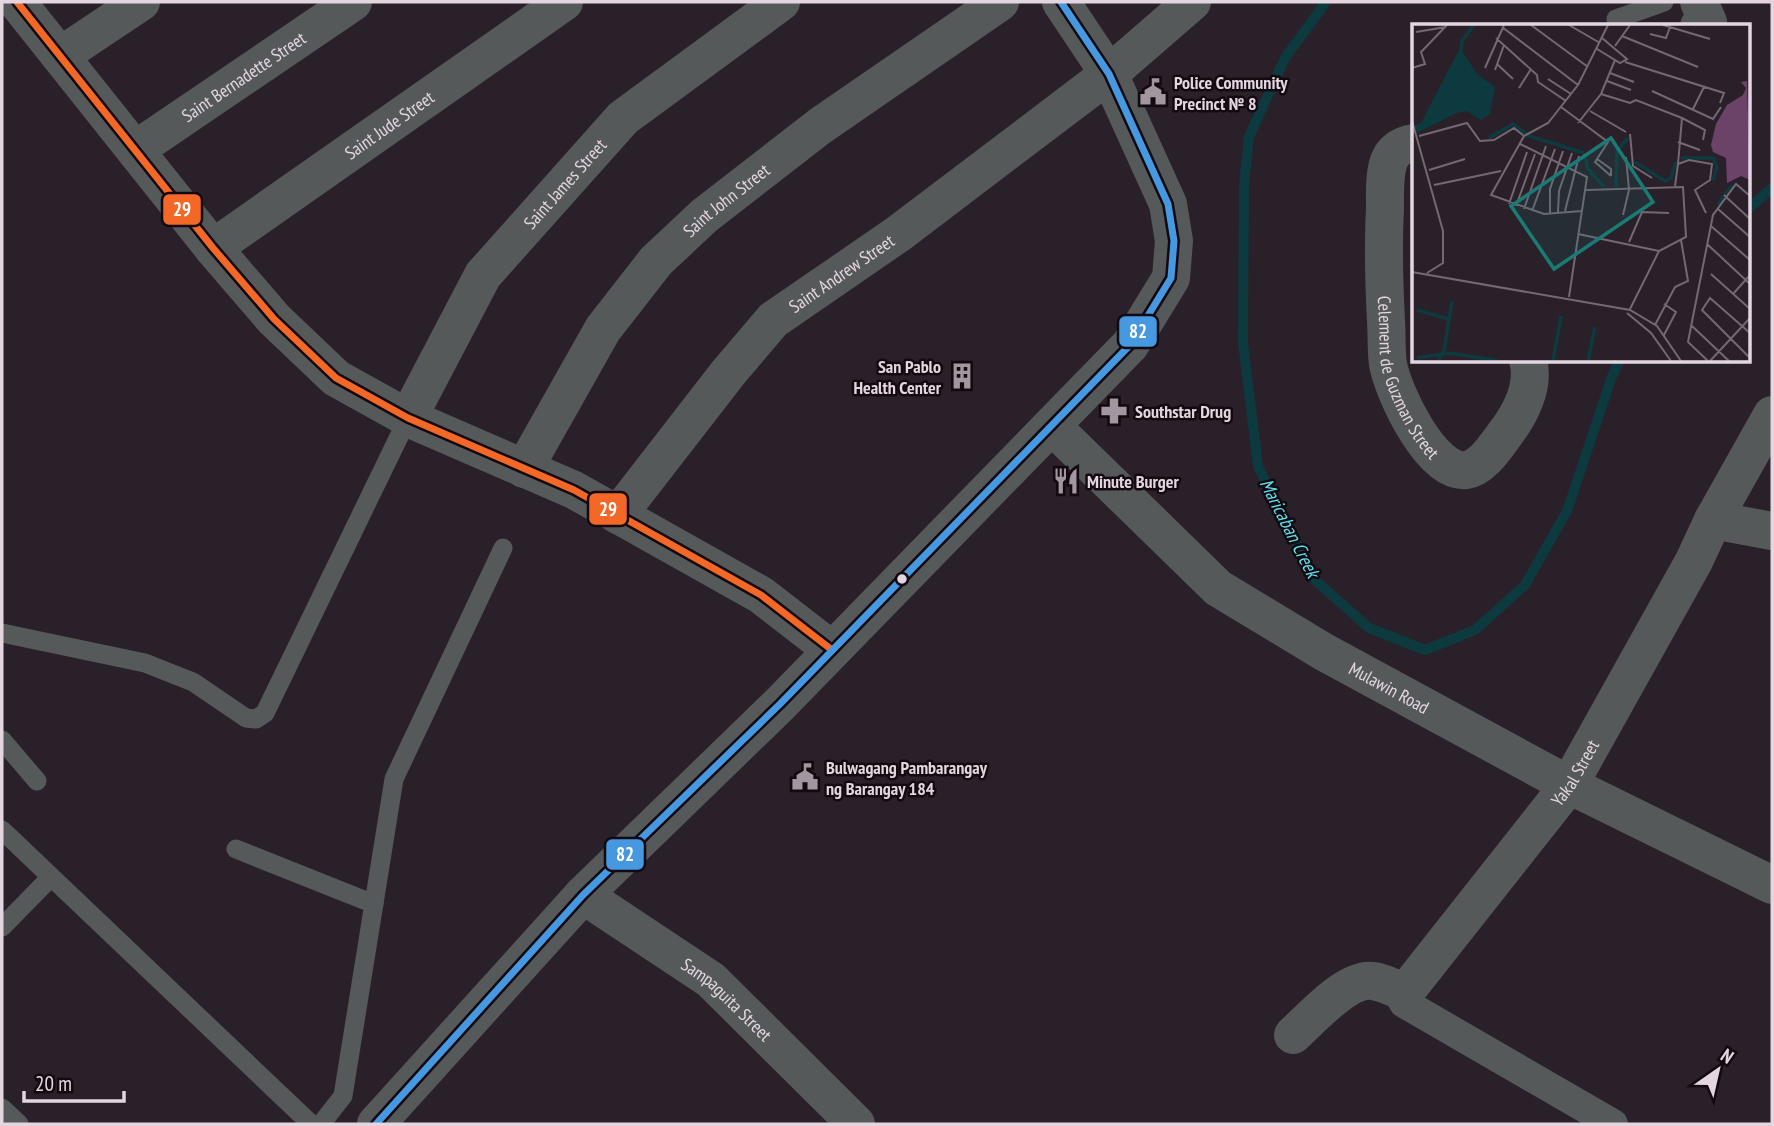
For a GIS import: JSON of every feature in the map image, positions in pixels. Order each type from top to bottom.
[{"type":"street","points":[[17,2],[212,248],[274,319],[336,378],[408,418],[574,490],[761,595],[832,650]]},
{"type":"street","points":[[60,56],[141,2]]},
{"type":"street","name":"Saint Bernadette Street","points":[[135,150],[353,2]]},
{"type":"street","name":"Saint Jude Street","points":[[212,248],[565,2]]},
{"type":"street","name":"Saint James Street","points":[[408,418],[483,275],[623,118],[780,2]]},
{"type":"street","name":"Saint John Street","points":[[524,468],[603,330],[656,261],[704,216],[820,126],[1000,2]]},
{"type":"street","points":[[376,1124],[583,895],[780,704],[1130,345],[1171,278],[1174,241],[1168,204],[1109,74],[1060,2]]},
{"type":"street","name":"Saint Andrew Street","points":[[618,515],[773,320],[898,234],[1109,74],[1192,2]]},
{"type":"street","name":"Celement de Guzman Street","points":[[1412,143],[1398,148],[1388,166],[1382,258],[1388,364],[1398,396],[1414,428],[1448,465],[1466,470],[1474,468],[1507,432],[1518,411],[1530,385],[1528,362]]},
{"type":"street","name":"Yakal Street","points":[[1396,989],[1405,989],[1411,985],[1569,785],[1772,415]]},
{"type":"street","name":"Mulawin Road","points":[[1052,426],[1219,587],[1324,652],[1569,785],[1772,885]]},
{"type":"street","points":[[1713,520],[1772,531]]},
{"type":"street","name":"Sampaguita Street","points":[[583,895],[711,980],[856,1124]]},
{"type":"street","points":[[1293,1035],[1337,995],[1352,986],[1373,981],[1396,989],[1404,1003],[1613,1124]]},
{"type":"lane","points":[[1616,19],[1664,2]]},
{"type":"lane","points":[[2,633],[145,663],[193,682],[246,718],[256,719],[265,713],[408,418]]},
{"type":"lane","points":[[321,1124],[343,1096],[394,779],[503,548]]},
{"type":"lane","points":[[2,740],[37,781]]},
{"type":"lane","points":[[2,830],[311,1124]]},
{"type":"lane","points":[[236,849],[374,904]]},
{"type":"lane","points":[[2,927],[51,877]]},
{"type":"lane","points":[[2,1108],[19,1124]]},
{"type":"waterway","name":"Maricaban Creek","points":[[1326,2],[1285,58],[1249,137],[1244,185],[1243,343],[1258,466],[1315,580],[1369,628],[1425,650],[1475,630],[1525,585],[1567,511],[1619,362]]},
{"type":"waterway","name":"Maricaban Creek","points":[[1750,207],[1772,188]]},
{"type":"transit line","name":"29","points":[[17,2],[213,248],[274,319],[336,378],[408,418],[574,490],[761,595],[832,650]]},
{"type":"transit line","name":"82","points":[[376,1124],[583,895],[780,704],[1130,345],[1171,278],[1174,241],[1168,204],[1109,74],[1061,2]]},
{"type":"place","name":"Police Community Precinct № 8","points":[[1153,92]]},
{"type":"place","name":"San Pablo Health Center","points":[[962,376]]},
{"type":"place","name":"Southstar Drug","points":[[1114,411]]},
{"type":"place","name":"Minute Burger","points":[[1066,481]]},
{"type":"place","name":"Bulwagang Pambarangay ng Barangay 184","points":[[805,777]]}]
